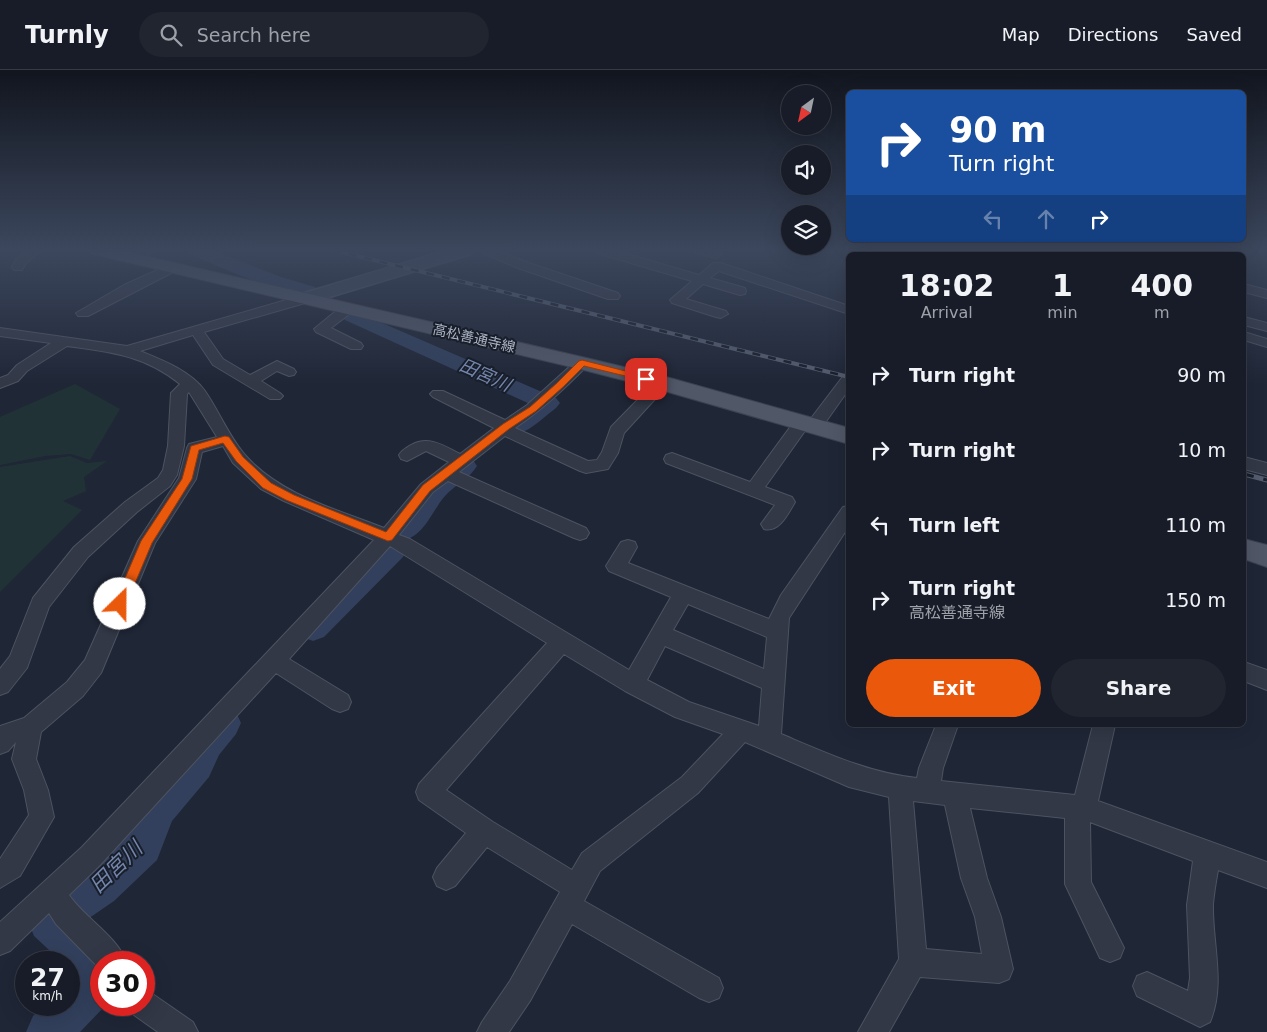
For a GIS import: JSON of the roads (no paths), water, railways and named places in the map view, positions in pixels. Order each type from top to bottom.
[{"type":"main road","name":"高松善通寺線","points":[[294,295],[662,383],[846,435]]},
{"type":"main road","points":[[307,298],[317,295]]},
{"type":"main road","points":[[1246,550],[1267,556]]},
{"type":"street","points":[[84,314],[116,295]]},
{"type":"street","points":[[683,295],[677,300],[721,314]]},
{"type":"street","points":[[804,295],[846,309]]},
{"type":"street","points":[[127,350],[307,298]]},
{"type":"street","points":[[347,309],[321,329],[356,346]]},
{"type":"street","points":[[1246,321],[1267,326]]},
{"type":"street","points":[[196,330],[212,365],[251,381],[275,396]]},
{"type":"street","points":[[0,332],[127,350],[138,353],[176,374],[198,392],[225,440],[244,464],[267,485],[290,497],[403,544],[561,642],[633,684],[683,710],[769,740],[849,775],[900,788],[1080,807],[1267,874]]},
{"type":"street","points":[[1246,337],[1267,343]]},
{"type":"street","points":[[0,383],[13,378],[22,368],[64,341]]},
{"type":"street","points":[[0,941],[60,904],[91,856],[388,537],[427,488],[455,471],[543,401],[582,363]]},
{"type":"street","points":[[251,381],[277,365],[289,372]]},
{"type":"street","points":[[754,489],[846,381]]},
{"type":"street","points":[[438,394],[586,467],[602,465],[610,453],[617,431],[662,383]]},
{"type":"street","points":[[0,685],[19,660],[40,604],[55,584],[81,552],[131,507],[164,482],[171,471],[176,446],[179,393],[188,385]]},
{"type":"street","points":[[0,743],[8,734],[31,726],[75,689],[93,666],[146,541],[187,479],[195,448],[225,440]]},
{"type":"street","points":[[407,455],[420,447],[428,445],[455,471],[580,533]]},
{"type":"street","points":[[672,459],[786,502],[770,524]]},
{"type":"street","points":[[1246,464],[1267,469]]},
{"type":"street","points":[[769,740],[779,618],[788,601],[846,516]]},
{"type":"street","points":[[628,547],[616,566],[778,632]]},
{"type":"street","points":[[633,684],[683,594]]},
{"type":"street","points":[[660,634],[774,683]]},
{"type":"street","points":[[561,642],[428,792],[571,896],[709,988]]},
{"type":"street","points":[[273,660],[340,702]]},
{"type":"street","points":[[1246,672],[1267,680]]},
{"type":"street","points":[[0,875],[11,867],[42,817],[36,790],[24,759],[31,726]]},
{"type":"street","points":[[927,791],[931,768],[947,727]]},
{"type":"street","points":[[1103,727],[1080,807],[1078,884],[1110,948]]},
{"type":"street","points":[[492,1032],[520,991],[591,862],[690,785],[742,730]]},
{"type":"street","points":[[873,1032],[913,962],[900,788]]},
{"type":"street","points":[[913,962],[999,969],[988,918],[974,878],[955,794]]},
{"type":"street","points":[[446,877],[484,831]]},
{"type":"street","points":[[1147,986],[1200,1012],[1204,978],[1200,905],[1207,852]]},
{"type":"street","points":[[60,904],[104,951]]},
{"type":"street","points":[[155,1013],[183,1032]]},
{"type":"waterway","name":"田宮川","points":[[352,316],[548,403],[513,428]]},
{"type":"waterway","name":"田宮川","points":[[403,531],[419,515],[436,489],[464,466]]},
{"type":"waterway","name":"田宮川","points":[[313,628],[393,549]]},
{"type":"waterway","name":"田宮川","points":[[49,1032],[96,984],[101,971],[49,921],[100,887],[143,846],[151,828],[155,812],[196,765],[207,743],[224,723]]},
{"type":"railway","points":[[515,295],[846,376]]},
{"type":"railway","points":[[1246,475],[1267,480]]}]
